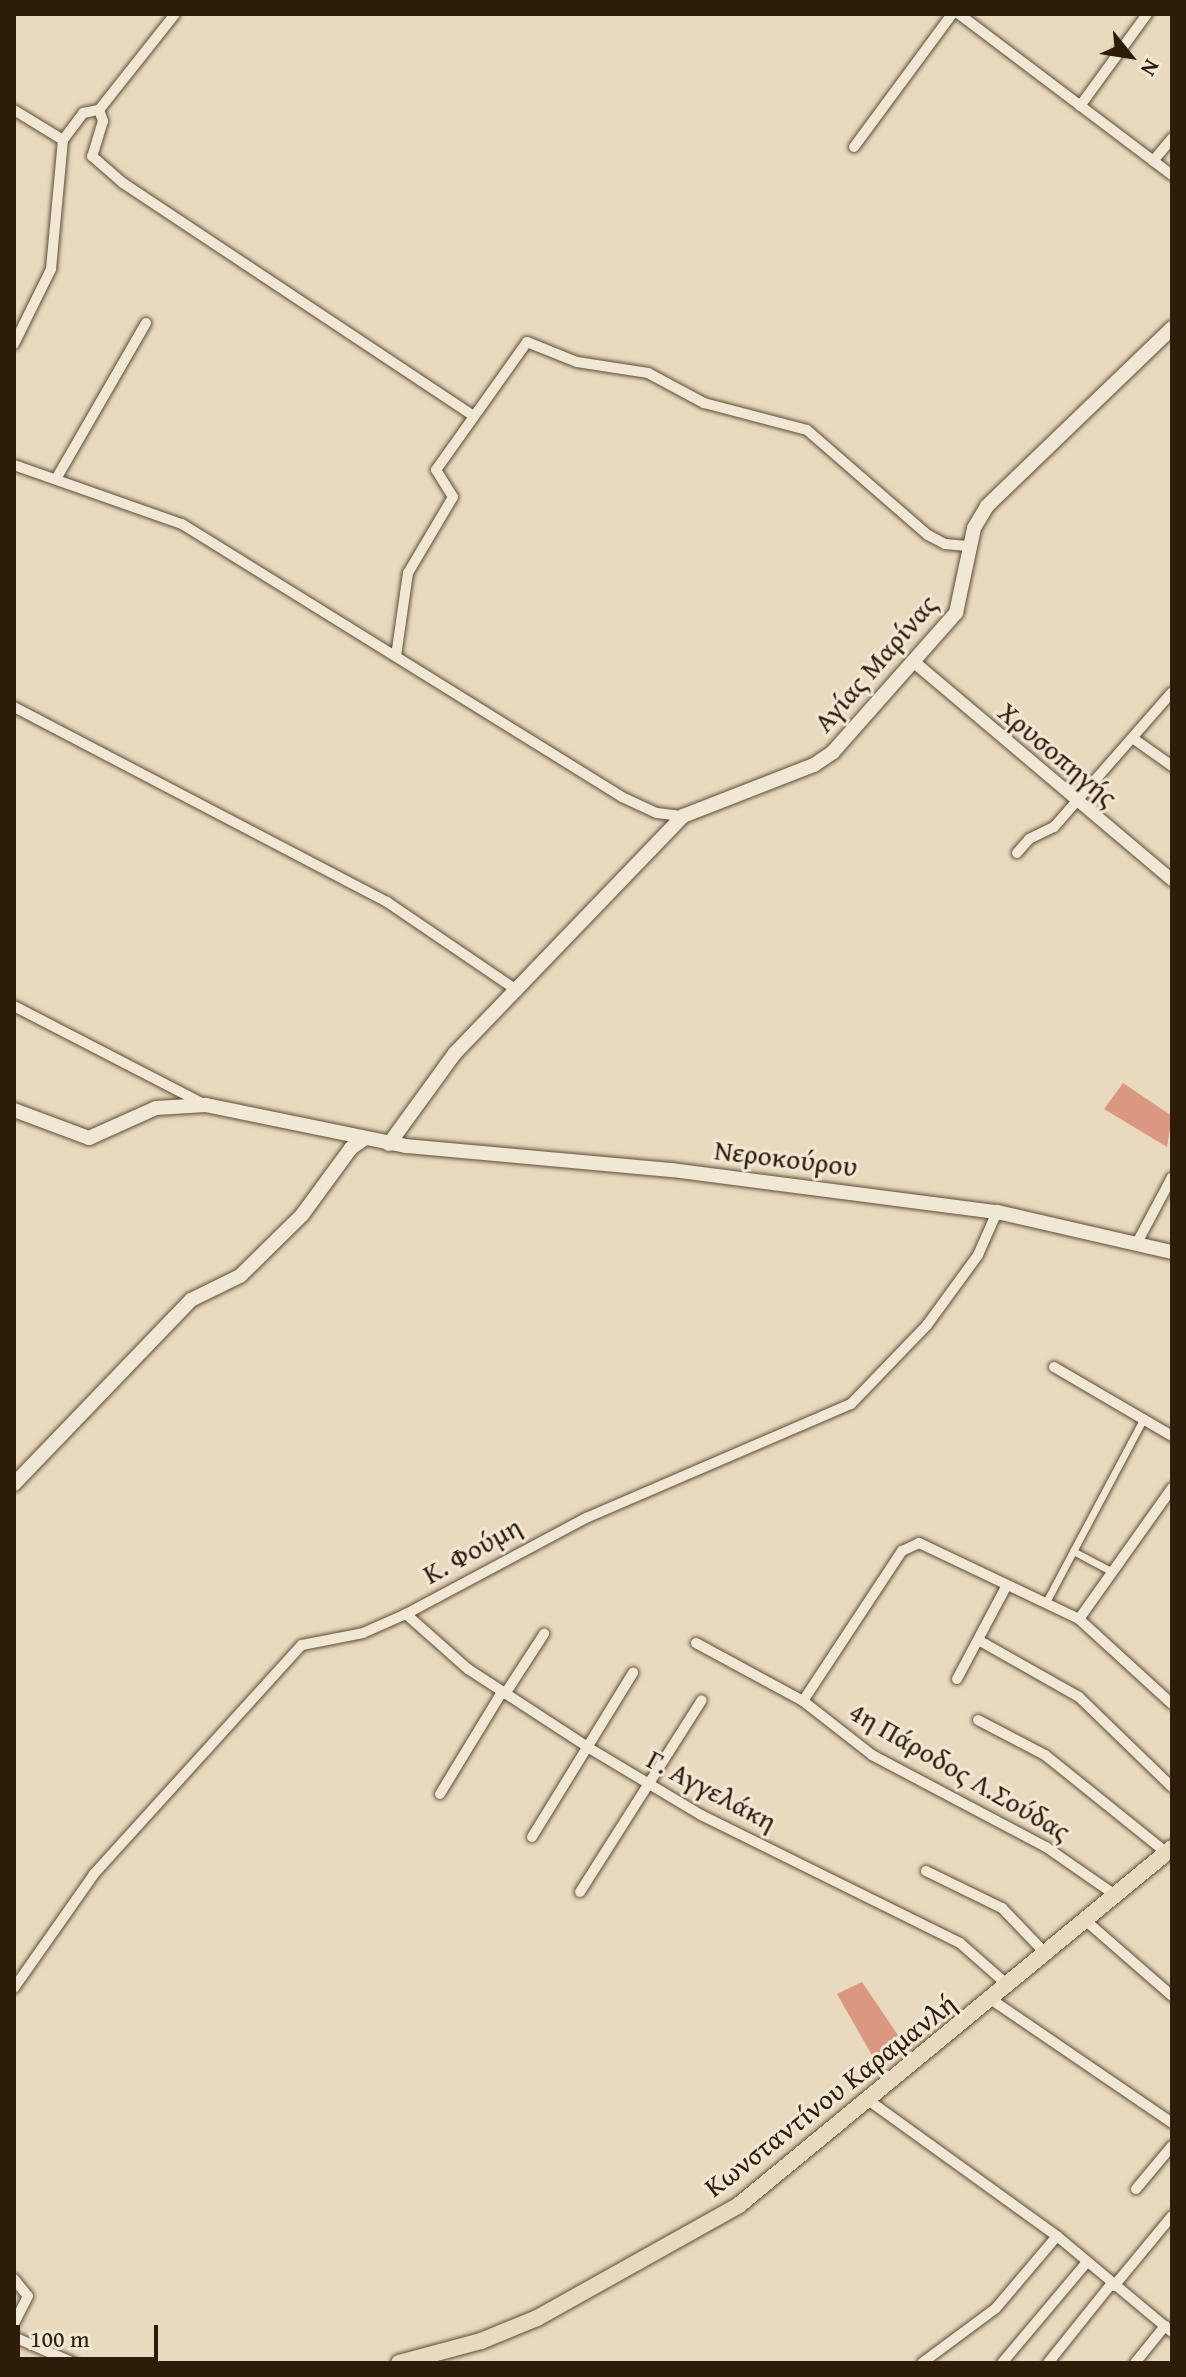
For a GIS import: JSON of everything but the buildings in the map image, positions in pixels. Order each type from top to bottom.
[{"type":"main road","name":"Αγίας Μαρίνας","points":[[389,1144],[455,1053],[518,991],[683,816],[814,765],[914,662],[956,613],[979,517],[995,497],[1172,328]]},
{"type":"main road","name":"Νεροκούρου","points":[[14,1110],[89,1138],[156,1108],[206,1105],[389,1144],[672,1170],[997,1212],[1171,1250]]},
{"type":"main road","points":[[14,1484],[191,1300],[240,1276],[302,1215],[364,1139]]},
{"type":"main road","name":"Κωνσταντίνου Καραμανλή","points":[[399,2363],[510,2330],[611,2279],[739,2205],[871,2102],[1169,1851]]},
{"type":"street","points":[[14,341],[51,269],[63,140],[83,113],[99,110],[175,14]]},
{"type":"street","points":[[854,147],[952,14]]},
{"type":"street","points":[[959,14],[1172,175]]},
{"type":"street","points":[[1080,106],[1147,14]]},
{"type":"street","points":[[14,110],[63,140]]},
{"type":"street","points":[[99,110],[103,121],[92,156],[123,183],[472,415]]},
{"type":"street","points":[[1153,161],[1172,138]]},
{"type":"street","points":[[56,479],[146,323]]},
{"type":"street","points":[[396,656],[408,573],[453,497],[436,470],[518,347],[534,342],[577,362],[648,373],[715,407],[807,430],[928,535],[945,544],[970,546]]},
{"type":"street","points":[[14,465],[182,524],[622,797],[657,813],[683,816]]},
{"type":"street","name":"Χρυσοπηγής","points":[[914,662],[1172,880]]},
{"type":"street","points":[[1017,853],[1077,801],[1172,692]]},
{"type":"street","points":[[14,707],[387,902],[518,991]]},
{"type":"street","points":[[1134,739],[1172,766]]},
{"type":"street","points":[[14,1006],[206,1105]]},
{"type":"street","points":[[1138,1241],[1172,1177]]},
{"type":"street","name":"Κ. Φούμη","points":[[14,1988],[94,1874],[302,1645],[363,1633],[406,1614],[586,1518],[851,1404],[927,1325],[978,1255],[997,1212]]},
{"type":"street","points":[[1054,1367],[1172,1436]]},
{"type":"street","points":[[1045,1604],[1144,1418]]},
{"type":"street","points":[[1079,1619],[1172,1488]]},
{"type":"street","points":[[803,1701],[874,1590],[914,1543],[1079,1619],[1172,1704]]},
{"type":"street","points":[[1073,1551],[1111,1571]]},
{"type":"street","points":[[957,1679],[980,1641],[1007,1585]]},
{"type":"street","name":"Γ. Αγγελάκη","points":[[406,1614],[504,1693],[589,1748],[648,1784],[960,1943],[1009,1986]]},
{"type":"street","points":[[440,1794],[544,1634]]},
{"type":"street","points":[[980,1641],[1079,1697],[1172,1787]]},
{"type":"street","name":"4η Πάροδος Λ.Σούδας","points":[[696,1643],[803,1701],[852,1742],[1046,1847],[1115,1895]]},
{"type":"street","points":[[532,1837],[633,1673]]},
{"type":"street","points":[[580,1892],[702,1700]]},
{"type":"street","points":[[978,1720],[1045,1755],[1169,1851]]},
{"type":"street","points":[[926,1871],[1002,1908],[1047,1955]]},
{"type":"street","points":[[1085,1920],[1172,1996]]},
{"type":"street","points":[[992,2000],[1172,2123]]},
{"type":"street","points":[[871,2102],[1057,2236],[1168,2329],[1135,2363]]},
{"type":"street","points":[[1136,2189],[1171,2149]]},
{"type":"street","points":[[1048,2363],[1172,2216]]},
{"type":"street","points":[[922,2363],[996,2308],[1057,2236]]},
{"type":"street","points":[[1002,2363],[1087,2262]]},
{"type":"street","points":[[14,2279],[28,2296],[14,2324]]},
{"type":"street","points":[[14,2337],[74,2363]]}]
